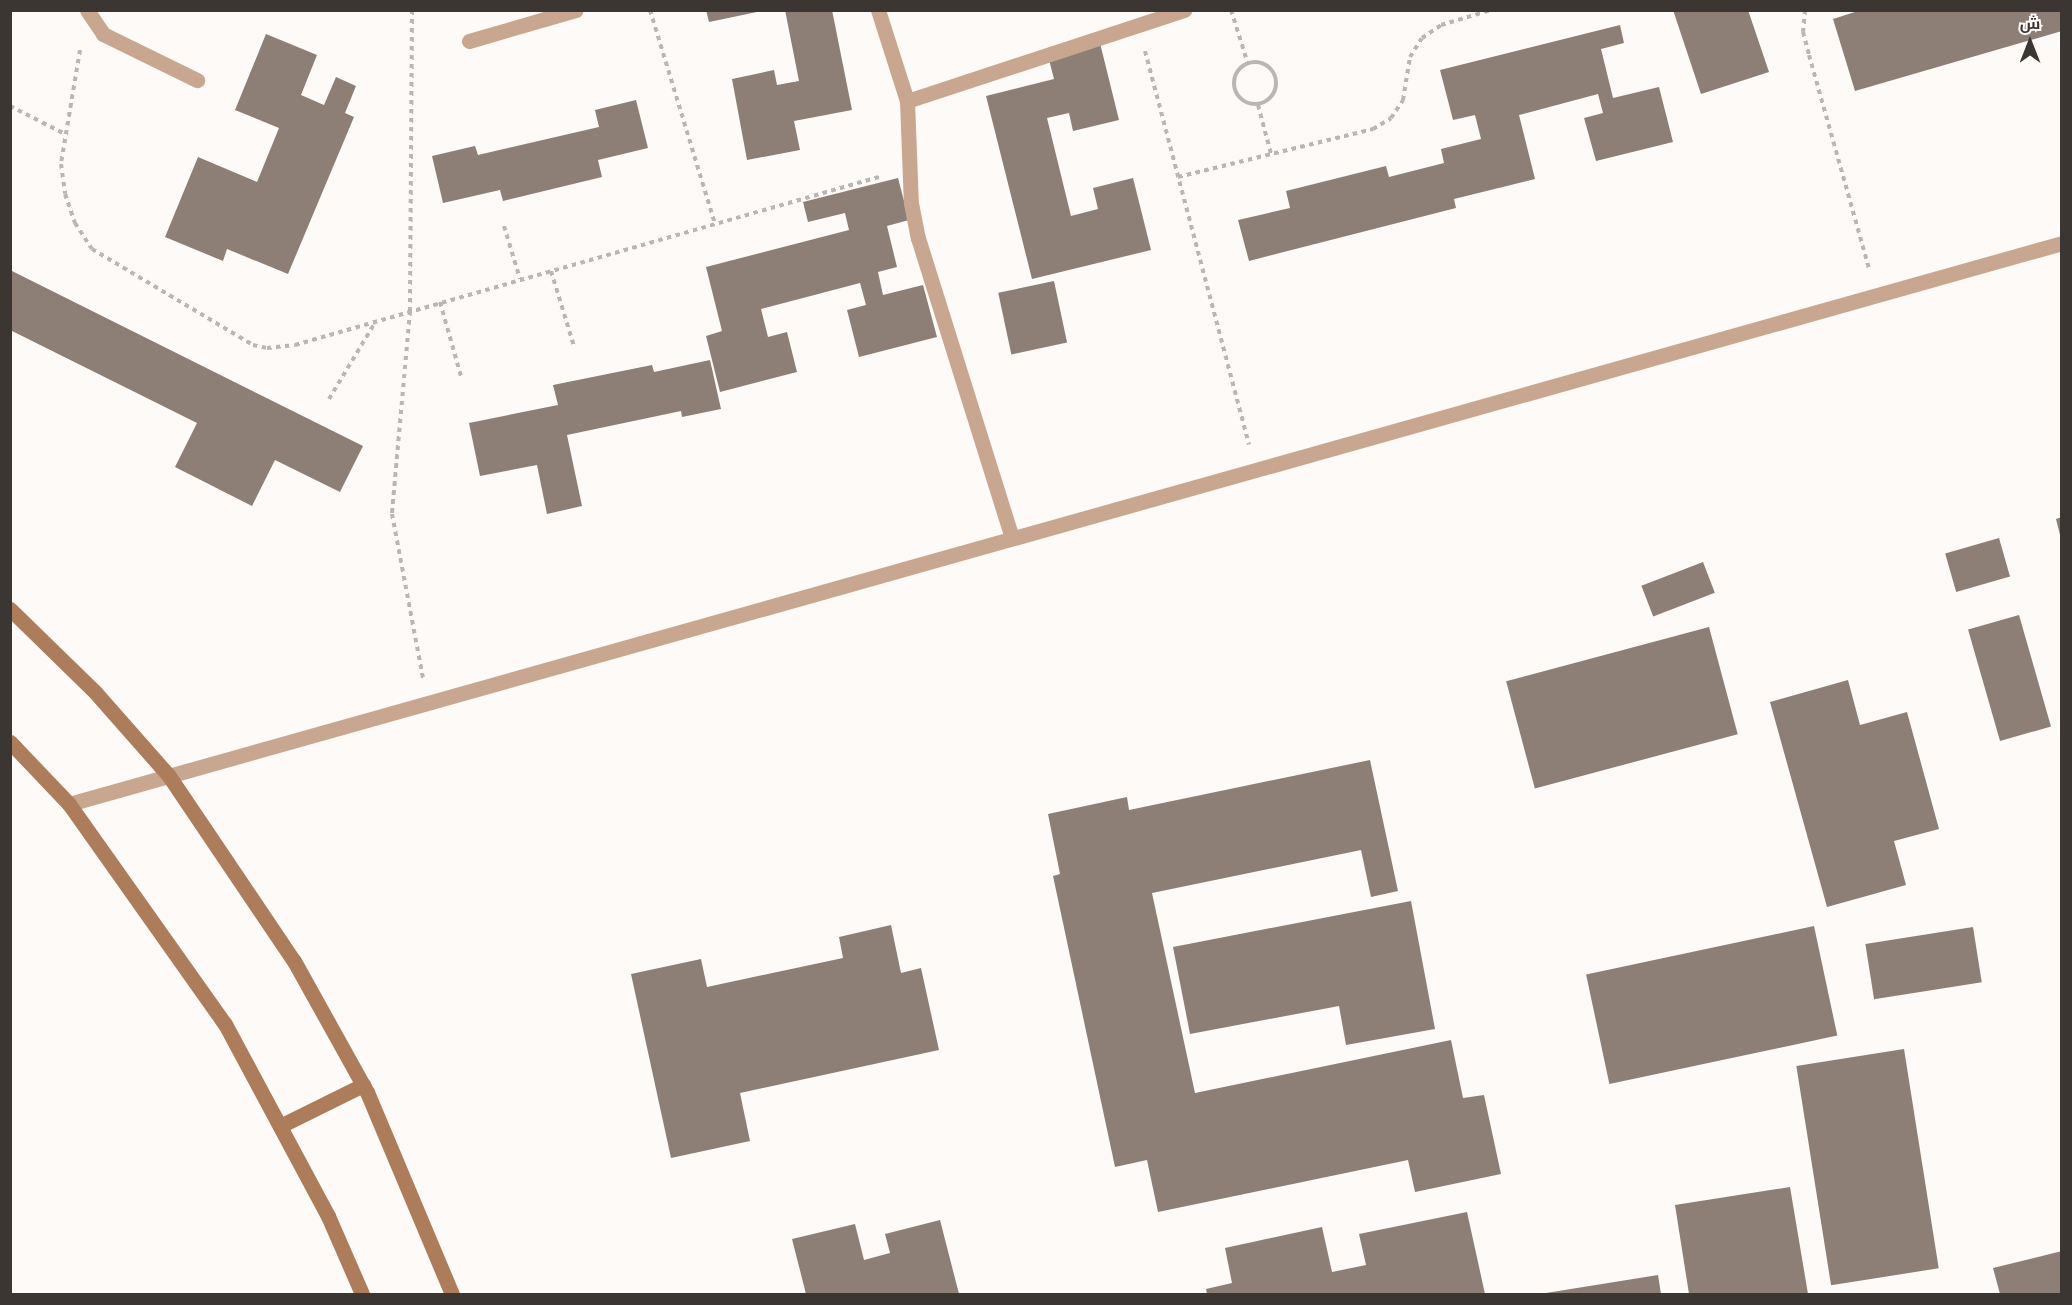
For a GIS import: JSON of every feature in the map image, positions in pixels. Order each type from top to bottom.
[{"type":"street","points":[[87,10],[103,34],[197,80]]},
{"type":"street","points":[[469,41],[576,10]]},
{"type":"street","points":[[878,10],[908,101],[909,168],[918,238],[1012,538]]},
{"type":"street","points":[[908,101],[1139,27],[1184,10]]},
{"type":"street","points":[[69,804],[2061,243]]},
{"type":"street","points":[[10,609],[95,692],[169,776],[294,961],[363,1085],[452,1294]]},
{"type":"street","points":[[10,742],[69,804],[225,1024],[328,1216],[362,1294]]},
{"type":"street","points":[[280,1126],[363,1085]]},
{"type":"path","points":[[87,10],[65,134],[62,164],[65,194],[75,223],[92,249],[253,345],[281,348],[909,168]]},
{"type":"path","points":[[412,10],[411,311],[392,514],[428,703]]},
{"type":"path","points":[[650,10],[715,224]]},
{"type":"path","points":[[1231,10],[1248,64]]},
{"type":"path","points":[[1178,177],[1373,129],[1391,118],[1403,100],[1410,57],[1422,38],[1441,25],[1491,10]]},
{"type":"path","points":[[1805,10],[1803,32],[1876,295]]},
{"type":"path","points":[[1139,27],[1255,470]]},
{"type":"path","points":[[1248,64],[1270,68],[1276,78],[1276,90],[1269,99],[1258,105],[1246,103],[1237,94],[1234,82],[1238,71],[1248,64]]},
{"type":"path","points":[[1258,105],[1271,154]]},
{"type":"path","points":[[10,106],[65,134]]},
{"type":"path","points":[[504,226],[520,279]]},
{"type":"path","points":[[551,271],[574,346]]},
{"type":"path","points":[[440,302],[461,376]]},
{"type":"path","points":[[329,399],[376,321]]},
{"type":"building","points":[[706,10],[756,10],[757,12],[709,22]]},
{"type":"building","points":[[785,10],[832,10],[852,110],[794,121],[800,150],[747,160],[732,79],[774,70],[777,85],[799,81]]},
{"type":"building","points":[[1673,10],[1748,10],[1769,72],[1701,94]]},
{"type":"building","points":[[1861,10],[2062,10],[2062,31],[1855,91],[1833,19]]},
{"type":"building","points":[[1620,25],[1624,43],[1601,49],[1613,98],[1659,87],[1673,142],[1596,161],[1584,118],[1603,113],[1598,94],[1519,115],[1535,179],[1454,199],[1456,208],[1249,261],[1238,220],[1290,208],[1286,191],[1386,166],[1389,177],[1444,163],[1441,149],[1481,139],[1475,115],[1453,120],[1440,70]]},
{"type":"building","points":[[266,34],[317,55],[301,95],[324,105],[336,77],[356,86],[345,113],[354,117],[288,274],[227,249],[223,261],[165,237],[198,157],[257,182],[279,128],[235,110]]},
{"type":"building","points":[[1099,39],[1119,120],[1073,131],[1069,113],[1047,118],[1071,216],[1098,209],[1093,188],[1133,178],[1151,250],[1032,279],[986,96],[1054,79],[1047,52]]},
{"type":"building","points":[[636,100],[648,148],[598,160],[602,177],[503,201],[500,190],[443,203],[432,156],[475,146],[478,155],[599,127],[595,110]]},
{"type":"building","points":[[898,178],[909,220],[887,226],[897,267],[878,272],[883,295],[923,285],[937,337],[859,357],[847,310],[866,305],[860,283],[761,309],[768,337],[787,332],[797,372],[720,392],[706,336],[722,331],[706,267],[849,230],[845,213],[808,222],[803,202]]},
{"type":"building","points":[[10,270],[363,446],[340,492],[275,460],[252,506],[175,467],[197,423],[10,330]]},
{"type":"building","points":[[1054,281],[1067,343],[1011,354],[998,293]]},
{"type":"building","points":[[710,360],[721,409],[682,417],[681,411],[567,435],[582,506],[547,514],[537,465],[480,476],[469,423],[558,405],[553,385],[652,365],[654,372]]},
{"type":"building","points":[[2062,517],[2062,539],[2061,539],[2056,519]]},
{"type":"building","points":[[1999,538],[2010,576],[1956,592],[1945,553]]},
{"type":"building","points":[[1703,562],[1715,593],[1653,616],[1641,586]]},
{"type":"building","points":[[2019,615],[2051,727],[2000,741],[1968,630]]},
{"type":"building","points":[[1709,627],[1738,734],[1535,789],[1506,681]]},
{"type":"building","points":[[1848,680],[1860,725],[1907,712],[1939,829],[1894,841],[1906,885],[1827,907],[1770,702]]},
{"type":"building","points":[[1370,760],[1398,891],[1371,897],[1361,850],[1152,893],[1195,1093],[1451,1040],[1463,1098],[1484,1095],[1501,1174],[1415,1192],[1408,1160],[1158,1212],[1147,1160],[1115,1167],[1053,876],[1060,874],[1048,814],[1127,797],[1129,810]]},
{"type":"building","points":[[1411,901],[1435,1029],[1346,1045],[1339,1006],[1190,1034],[1173,947]]},
{"type":"building","points":[[891,925],[901,973],[921,968],[939,1050],[740,1093],[750,1141],[671,1158],[631,974],[701,959],[707,987],[843,958],[839,937]]},
{"type":"building","points":[[1814,926],[1837,1036],[1609,1084],[1586,974]]},
{"type":"building","points":[[1973,927],[1982,982],[1874,999],[1865,944]]},
{"type":"building","points":[[1904,1049],[1939,1268],[1831,1285],[1796,1066]]},
{"type":"building","points":[[1790,1187],[1808,1294],[1689,1294],[1675,1205]]},
{"type":"building","points":[[1467,1212],[1485,1294],[1207,1294],[1206,1289],[1232,1283],[1225,1248],[1322,1227],[1332,1272],[1366,1265],[1359,1234]]},
{"type":"building","points":[[940,1220],[959,1294],[806,1294],[792,1239],[855,1224],[864,1260],[890,1253],[885,1234]]},
{"type":"building","points":[[2062,1251],[2062,1294],[2000,1294],[1993,1268]]},
{"type":"building","points":[[1658,1275],[1661,1294],[1546,1294],[1546,1293]]}]
